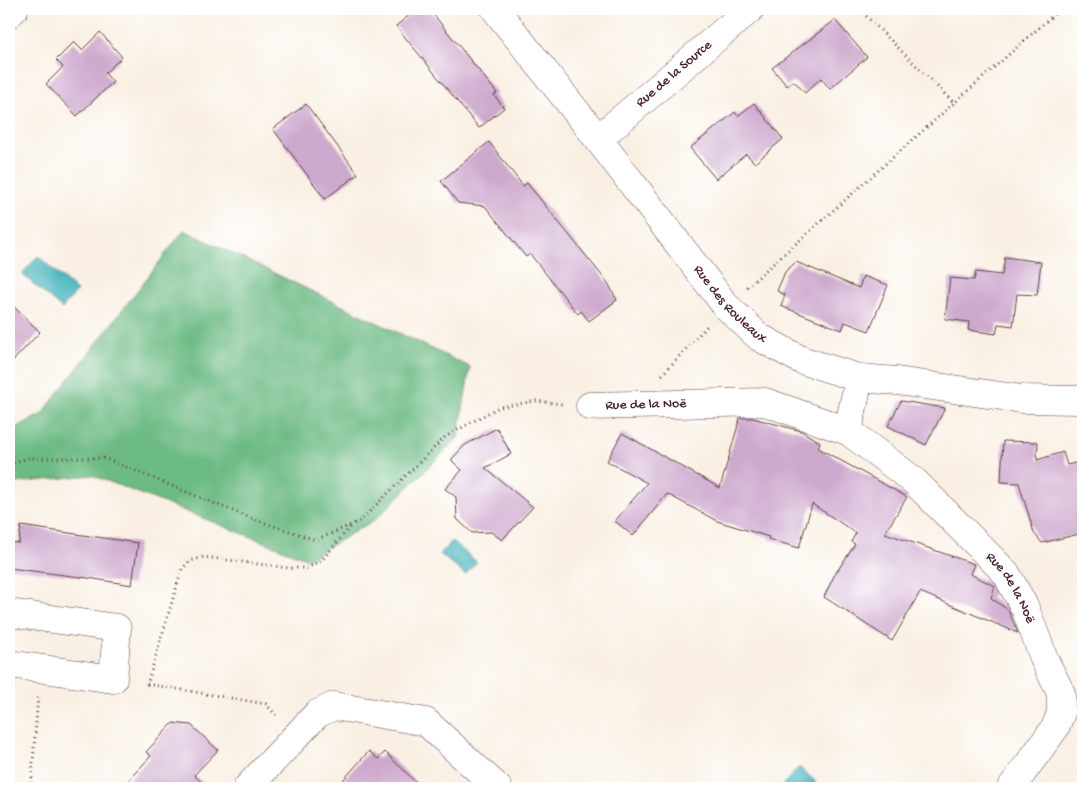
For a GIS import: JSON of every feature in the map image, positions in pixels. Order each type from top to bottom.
[{"type":"street","points":[[9,14],[14,9]]},
{"type":"street","name":"Rue des Rouleaux","points":[[495,9],[726,306],[759,337],[801,360],[859,378],[897,380],[1022,399],[1075,400],[1083,398]]},
{"type":"street","name":"Rue de la Source","points":[[598,139],[750,9]]},
{"type":"street","points":[[848,431],[859,378]]},
{"type":"street","name":"Rue de la Noë","points":[[590,406],[765,402],[848,431],[913,480],[1006,573],[1025,608],[1045,661],[1061,693],[1060,713],[1055,728],[1011,788]]},
{"type":"street","points":[[9,613],[117,628],[113,679],[9,664]]},
{"type":"street","points":[[247,788],[318,714],[334,706],[426,722],[498,788]]},
{"type":"path","points":[[859,9],[954,103]]},
{"type":"path","points":[[634,405],[726,306],[1060,9]]},
{"type":"path","points":[[9,465],[27,458],[104,458],[250,518],[316,540],[360,522],[445,438],[499,407],[536,401],[590,406]]},
{"type":"path","points":[[147,684],[182,569],[190,560],[204,557],[289,568],[307,568],[322,561],[352,525]]},
{"type":"path","points":[[30,788],[40,669]]},
{"type":"path","points":[[113,679],[266,704],[296,736]]},
{"type":"green space","points":[[184,230],[470,367],[458,438],[376,519],[308,559],[92,475],[16,483],[9,459],[9,431],[42,414]]},
{"type":"water","points":[[38,256],[77,291],[62,309],[22,274]]},
{"type":"water","points":[[452,541],[477,562],[465,575],[440,554]]},
{"type":"water","points":[[799,767],[816,782],[809,788],[780,788]]},
{"type":"building","points":[[417,9],[429,9],[497,93],[494,95],[504,108],[479,128],[396,26]]},
{"type":"building","points":[[835,20],[867,57],[830,89],[821,78],[805,93],[794,81],[787,86],[772,68]]},
{"type":"building","points":[[100,32],[122,57],[105,73],[113,82],[77,116],[46,84],[63,67],[56,60],[74,42],[82,50]]},
{"type":"building","points":[[754,103],[783,139],[755,163],[746,154],[716,179],[690,148],[735,112],[738,116]]},
{"type":"building","points":[[306,104],[358,174],[325,199],[273,129]]},
{"type":"building","points":[[489,142],[523,186],[527,183],[608,283],[617,300],[589,321],[581,311],[578,314],[530,254],[526,257],[485,206],[458,203],[441,181]]},
{"type":"building","points":[[1005,257],[1041,262],[1037,295],[1017,294],[1013,326],[998,324],[996,334],[968,330],[969,322],[945,319],[950,278],[974,280],[976,272],[1002,275]]},
{"type":"building","points":[[796,262],[859,288],[863,276],[888,285],[869,331],[845,322],[842,330],[781,306],[785,295],[777,291],[785,272]]},
{"type":"building","points":[[9,302],[40,332],[9,365]]},
{"type":"building","points":[[901,401],[945,408],[926,445],[888,426]]},
{"type":"building","points":[[740,418],[753,418],[801,431],[820,442],[818,448],[907,497],[885,533],[974,564],[970,574],[995,586],[991,598],[1008,610],[1018,633],[920,592],[892,641],[824,597],[834,576],[855,544],[851,542],[856,533],[812,504],[799,548],[717,521],[667,494],[633,536],[615,521],[647,483],[607,461],[622,433],[720,488]]},
{"type":"building","points":[[497,428],[511,454],[485,468],[533,507],[502,540],[491,532],[472,533],[457,519],[456,497],[445,489],[462,470],[451,460],[465,445]]},
{"type":"building","points":[[1003,441],[1038,442],[1037,460],[1063,452],[1067,465],[1083,461],[1083,533],[1042,543],[1034,533],[1019,483],[1001,482]]},
{"type":"building","points":[[21,526],[138,543],[132,585],[9,568],[9,542],[19,543]]},
{"type":"building","points":[[173,723],[191,725],[218,750],[194,775],[208,788],[121,788],[151,756],[146,752]]},
{"type":"building","points":[[369,751],[378,759],[385,752],[422,788],[336,788]]}]
